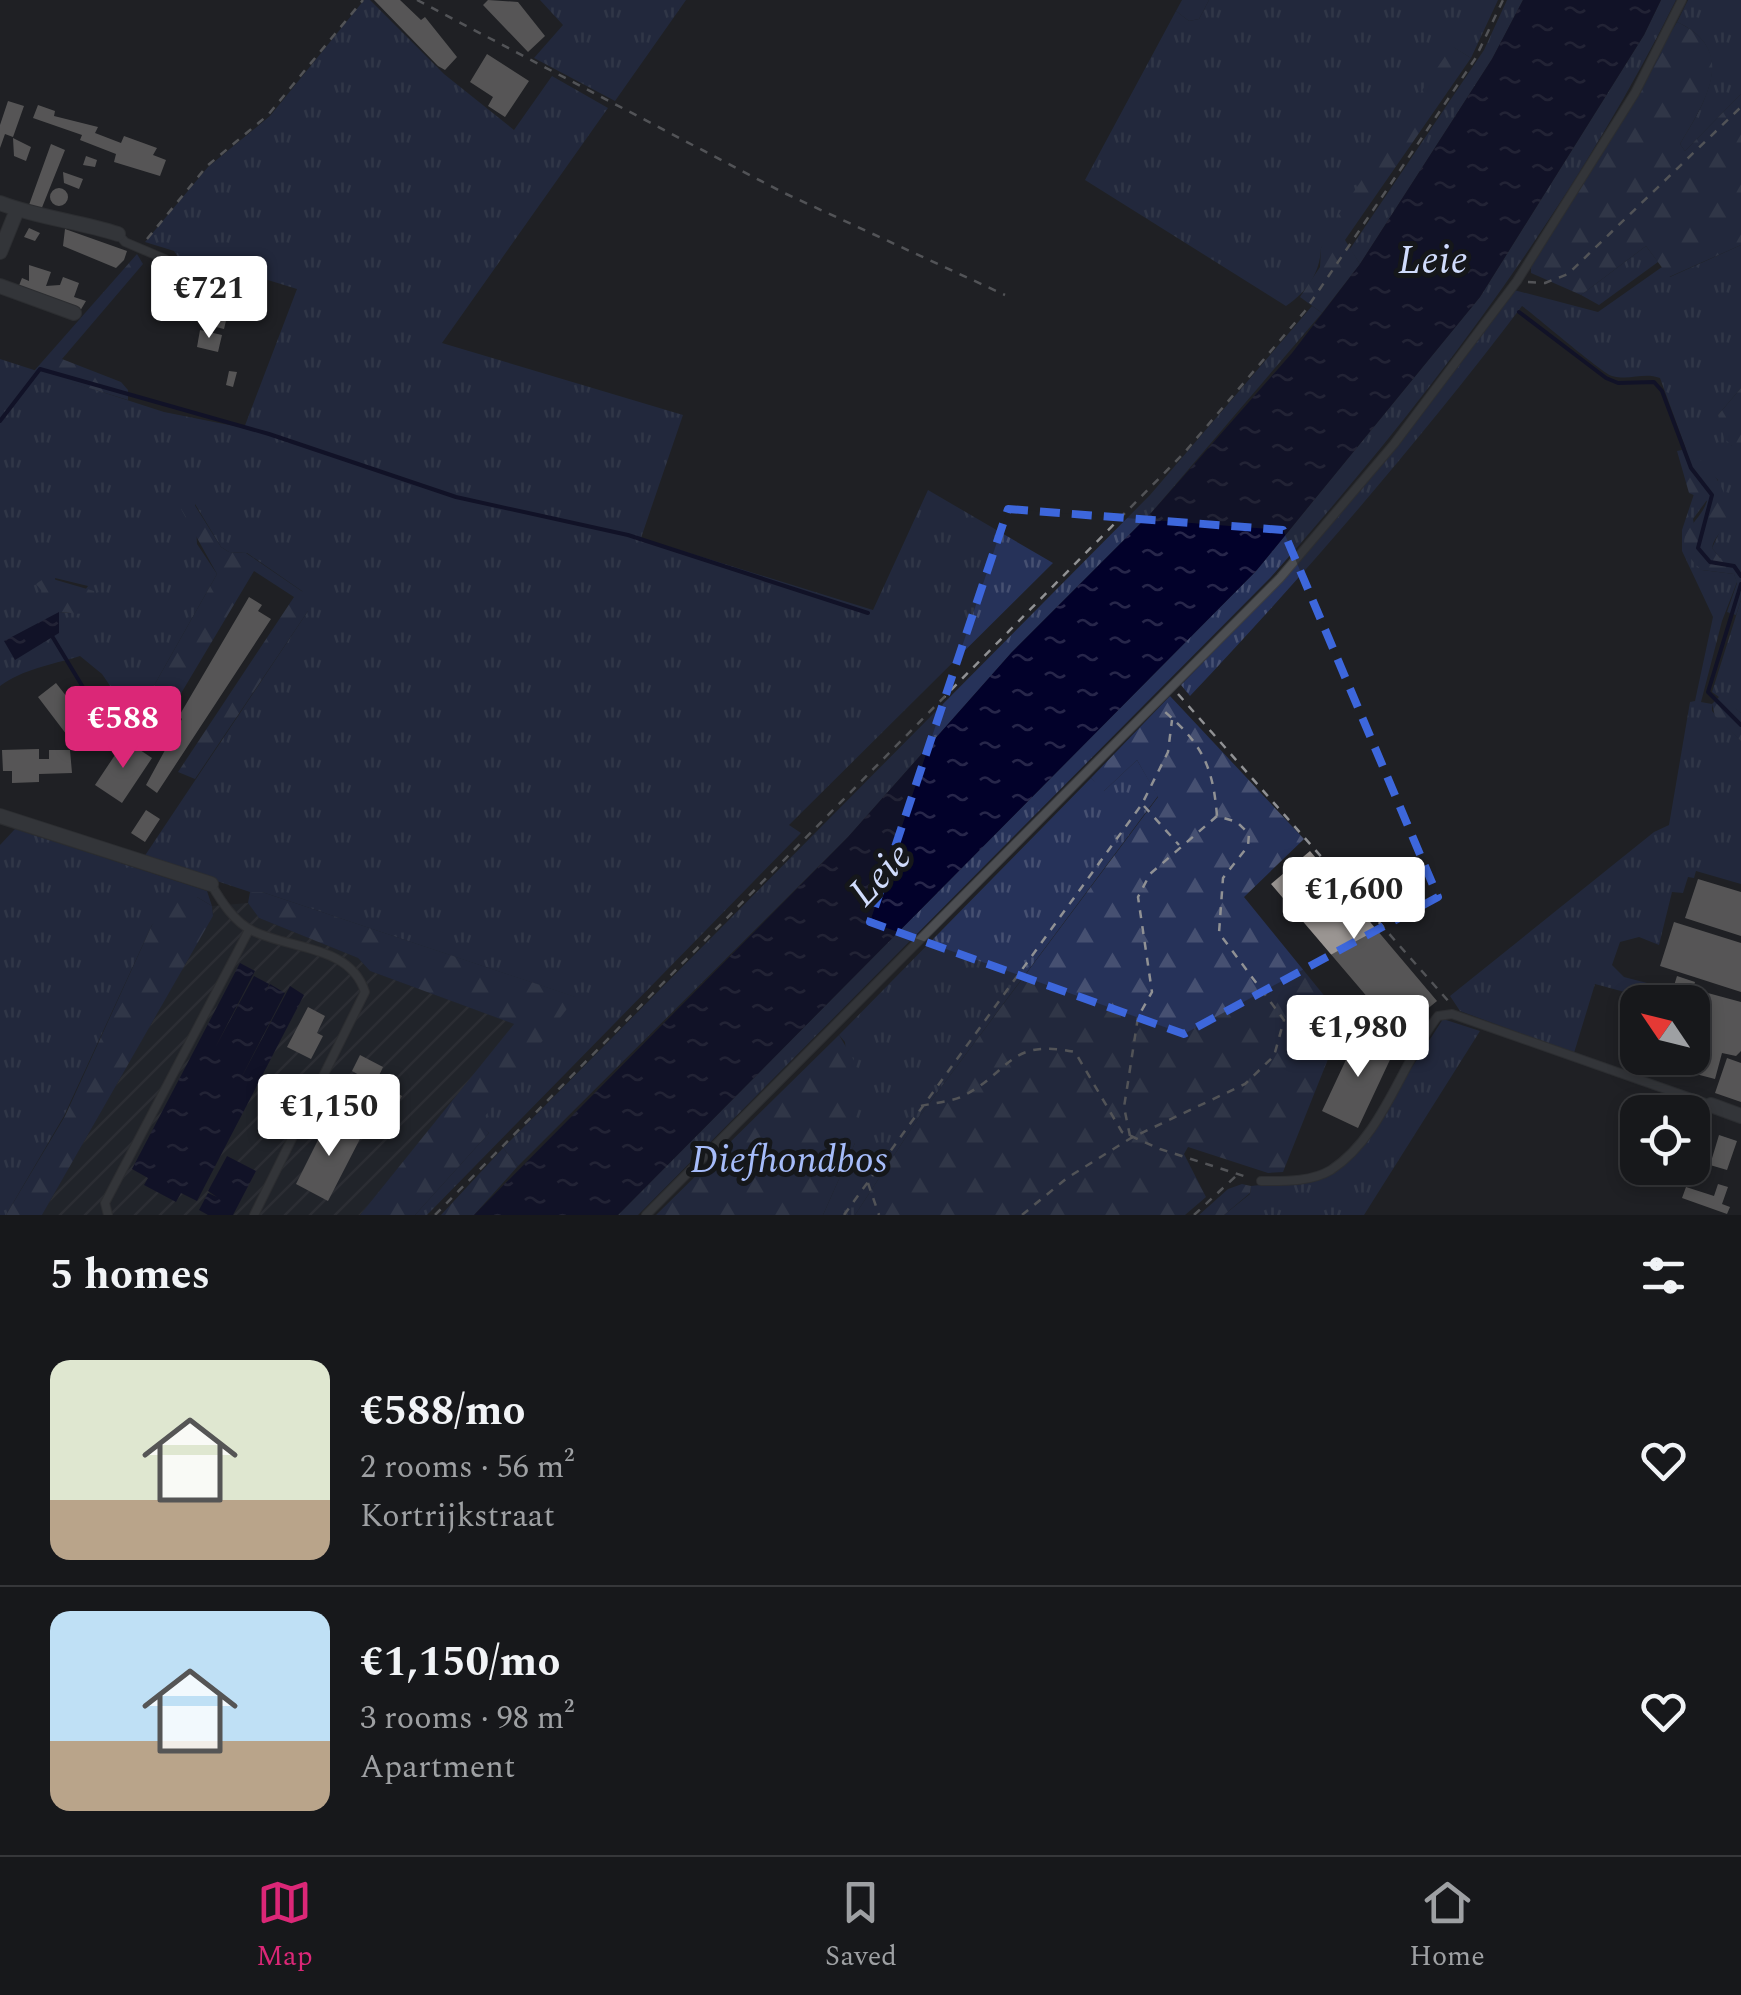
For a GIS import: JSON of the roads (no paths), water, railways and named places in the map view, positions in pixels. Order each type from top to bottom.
[{"type":"street","points":[[0,203],[118,234]]},
{"type":"street","points":[[0,252],[17,210]]},
{"type":"street","points":[[0,286],[74,313]]},
{"type":"street","points":[[1,820],[211,884]]},
{"type":"street","points":[[1711,1105],[1741,1116]]},
{"type":"lane","points":[[646,1215],[1280,578],[1394,444],[1517,280],[1635,94],[1682,0]]},
{"type":"lane","points":[[118,234],[164,259],[190,284]]},
{"type":"lane","points":[[211,884],[224,905],[249,930],[346,962],[360,976],[365,992],[254,1215]]},
{"type":"lane","points":[[108,1215],[106,1203],[249,930]]},
{"type":"lane","points":[[1262,1181],[1305,1179],[1330,1171],[1373,1125],[1438,1016],[1452,1014],[1711,1105]]},
{"type":"lane","points":[[318,1087],[378,1116]]},
{"type":"water","name":"Leie","points":[[1523,0],[1661,0],[1644,35],[1480,297],[1256,571],[618,1215],[474,1215],[848,837],[1012,652],[1152,512],[1292,353],[1360,264],[1492,59]]},
{"type":"water","points":[[59,612],[59,633],[15,660],[4,641]]},
{"type":"water","points":[[240,963],[255,971],[215,1048],[254,976],[269,984],[265,993],[270,984],[285,993],[239,1082],[290,986],[304,995],[197,1201],[181,1193],[176,1202],[144,1185],[148,1178],[132,1169]]},
{"type":"water","points":[[227,1156],[256,1171],[233,1215],[208,1215],[199,1210],[208,1193],[217,1197],[208,1191]]},
{"type":"waterway","points":[[1519,312],[1606,378],[1618,383],[1654,382],[1662,391],[1691,468],[1712,495],[1698,548],[1710,562],[1734,566],[1741,576]]},
{"type":"waterway","points":[[0,421],[40,369],[269,434],[456,497],[628,535],[868,613]]},
{"type":"waterway","points":[[1741,584],[1708,692],[1741,725]]},
{"type":"waterway","points":[[52,636],[104,722]]},
{"type":"park label","name":"Diefhondbos","points":[[789,1161]]}]
